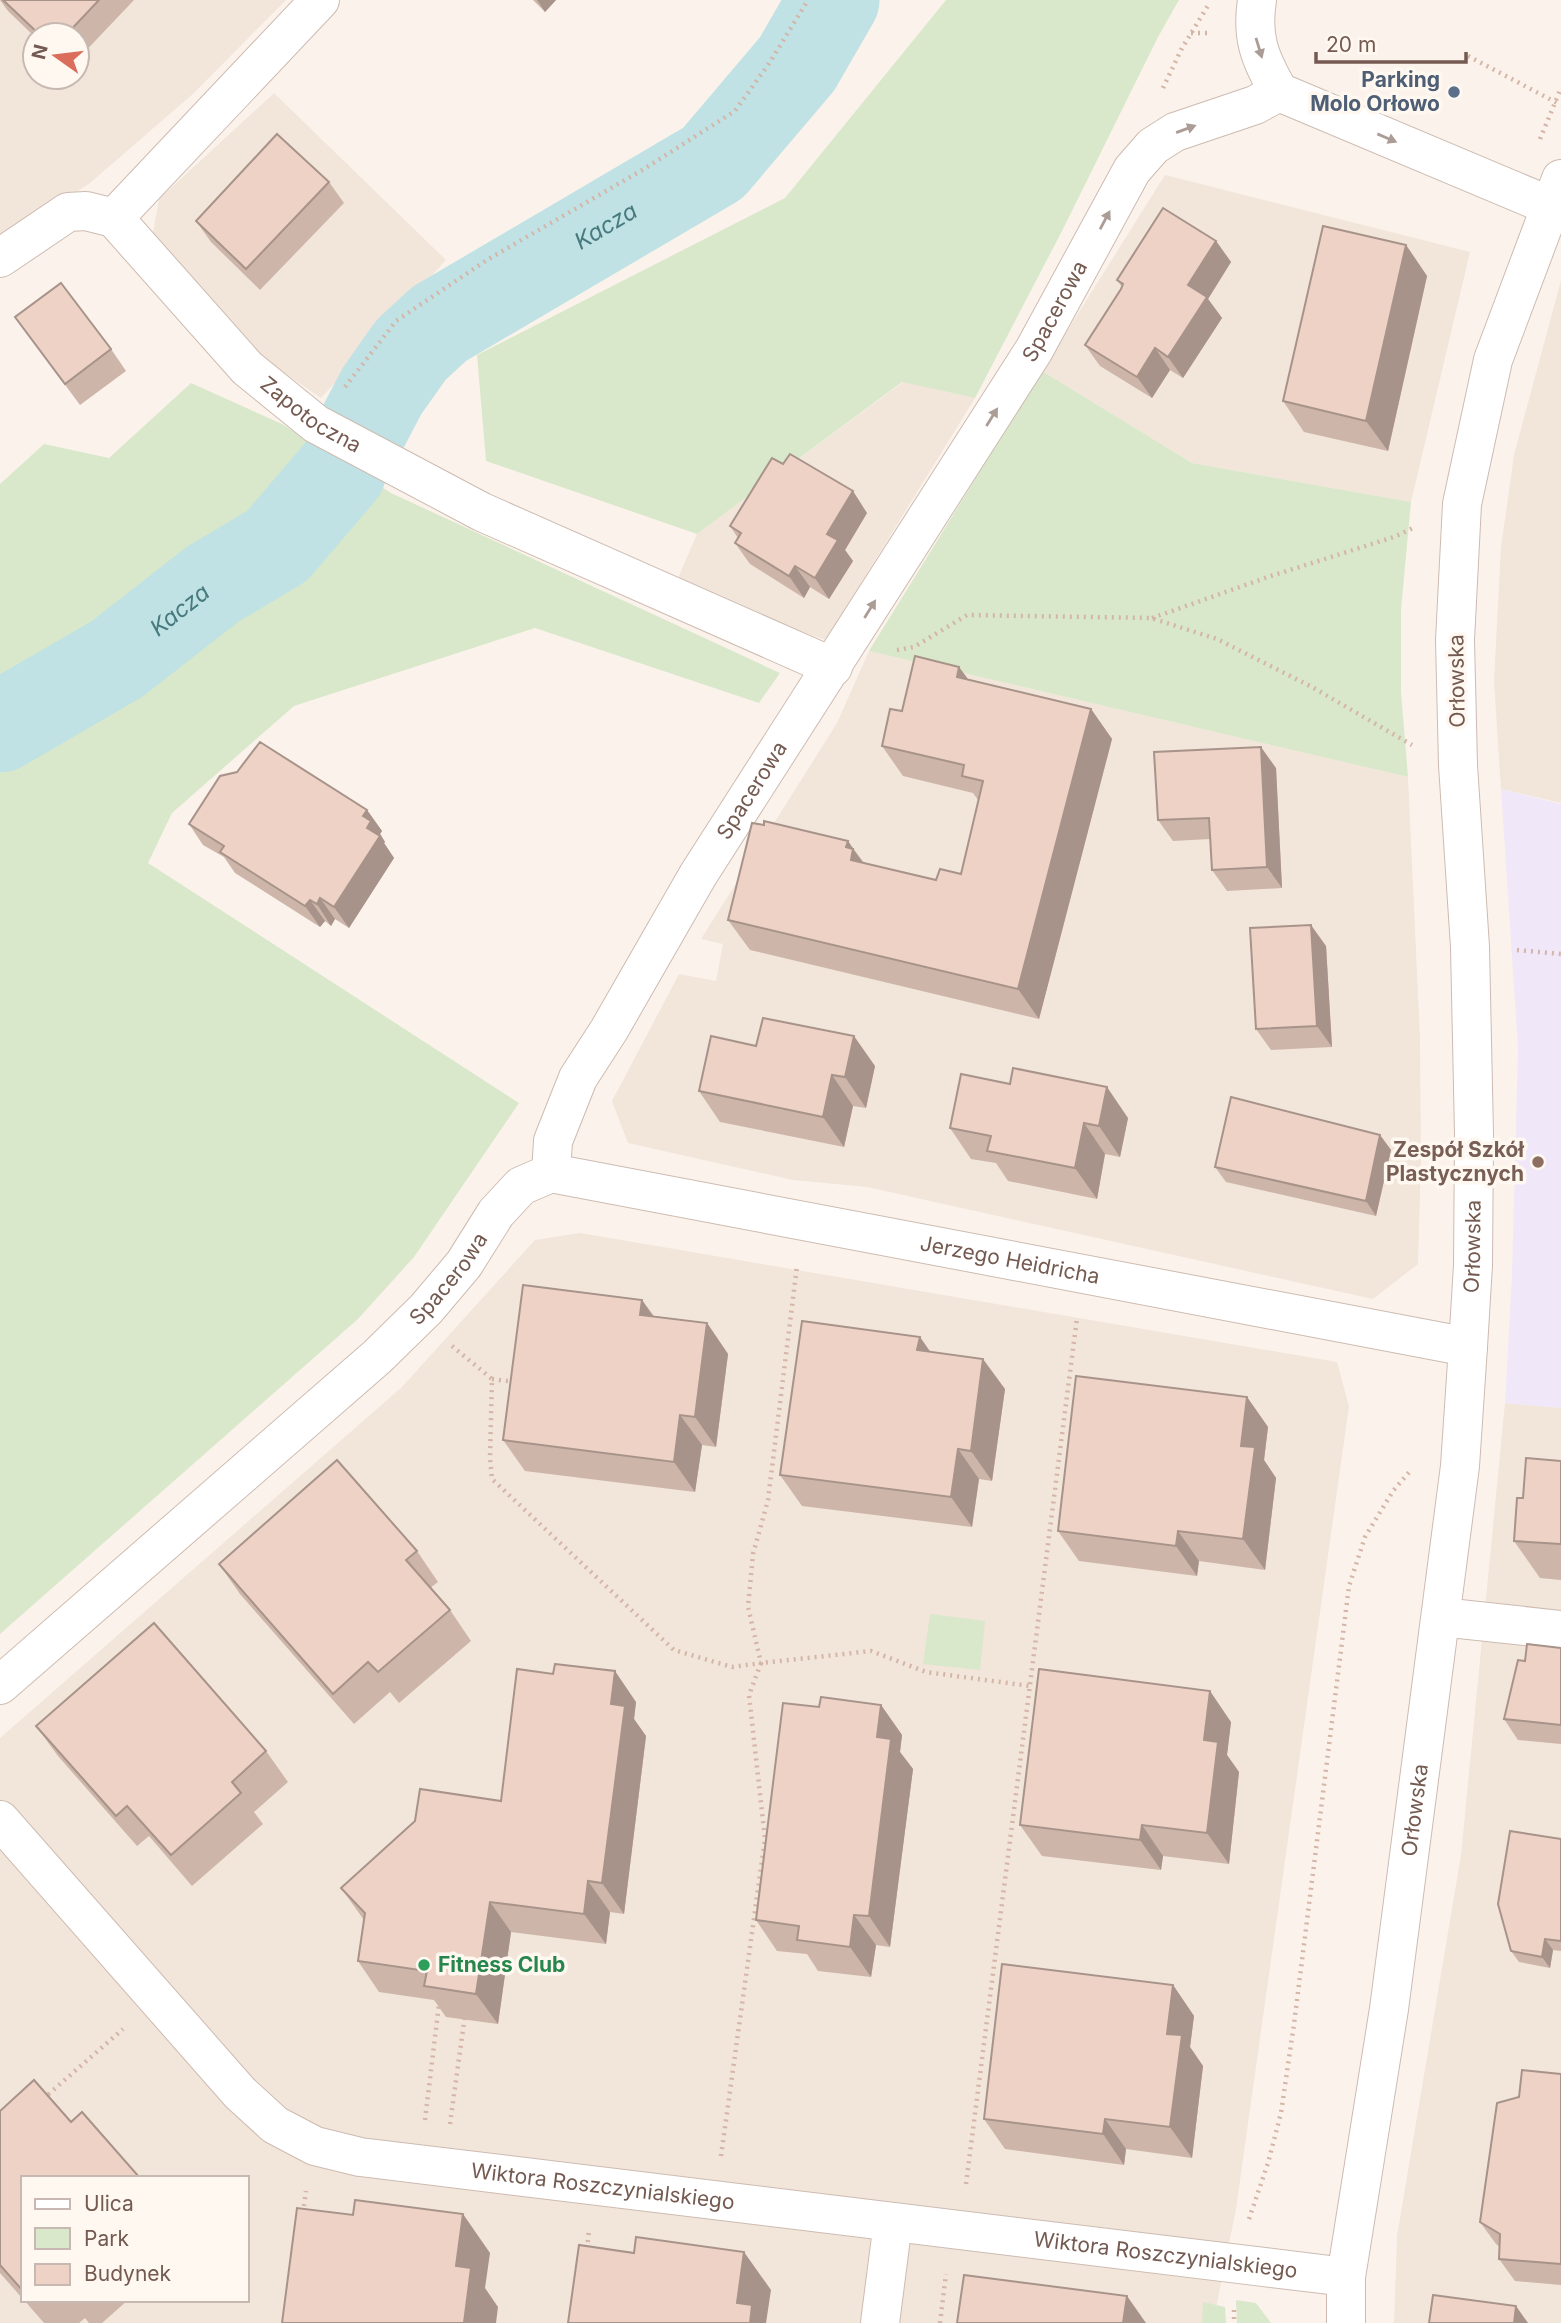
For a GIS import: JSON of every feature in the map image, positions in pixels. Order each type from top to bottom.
[{"type":"street","points":[[0,258],[68,212],[86,211],[114,218],[320,0]]},
{"type":"street","points":[[1257,0],[1254,25],[1256,44],[1266,70],[1279,92],[1556,193]]},
{"type":"street","name":"Spacerowa","points":[[0,1685],[377,1357],[426,1309],[464,1264],[496,1213],[521,1186],[551,1173],[553,1141],[578,1078],[610,1030],[698,875],[1034,350],[1132,170],[1153,146],[1175,132],[1255,105],[1279,92]]},
{"type":"street","name":"Orłowska","points":[[1346,2323],[1346,2277],[1389,2009],[1460,1466],[1468,1347],[1473,1265],[1471,960],[1458,765],[1455,640],[1462,504],[1493,360],[1556,193]]},
{"type":"street","name":"Zapotoczna","points":[[114,218],[247,368],[316,424],[482,512],[841,655]]},
{"type":"street","name":"Jerzego Heidricha","points":[[551,1173],[1468,1347]]},
{"type":"street","points":[[1441,1617],[1561,1630]]},
{"type":"street","name":"Wiktora Roszczynialskiego","points":[[0,1820],[240,2093],[275,2125],[315,2146],[360,2157],[1346,2277]]},
{"type":"street","points":[[880,2323],[893,2222]]},
{"type":"path","points":[[316,424],[367,362],[396,321],[487,260],[644,169],[735,111],[770,62],[808,0]]},
{"type":"path","points":[[1468,56],[1558,103]]},
{"type":"path","points":[[1535,151],[1558,103],[1561,88]]},
{"type":"path","points":[[1151,618],[1394,537],[1422,523]]},
{"type":"path","points":[[841,655],[914,647],[967,615],[1151,618],[1217,639],[1312,687],[1419,749]]},
{"type":"path","points":[[1510,949],[1561,954]]},
{"type":"path","points":[[719,2166],[765,1839],[749,1695],[761,1663],[748,1607],[753,1554],[768,1500],[798,1264]]},
{"type":"path","points":[[967,2172],[1077,1319]]},
{"type":"path","points":[[450,1345],[492,1379],[525,1383]]},
{"type":"path","points":[[492,1379],[492,1479],[674,1650],[732,1667],[871,1651],[926,1672],[1030,1686]]},
{"type":"path","points":[[780,1412],[792,1413]]},
{"type":"path","points":[[1249,2221],[1281,2113],[1349,1586],[1365,1537],[1393,1491],[1413,1469]]},
{"type":"path","points":[[1054,1494],[1065,1495]]},
{"type":"path","points":[[1017,1783],[1028,1785]]},
{"type":"path","points":[[765,1839],[776,1840]]},
{"type":"path","points":[[426,2105],[439,2004]]},
{"type":"path","points":[[40,2101],[121,2031]]},
{"type":"path","points":[[979,2081],[990,2083]]},
{"type":"path","points":[[302,2220],[304,2207]]},
{"type":"path","points":[[586,2254],[589,2234]]},
{"type":"shaded area","points":[[0,0],[286,0],[194,93],[90,183],[0,244]]},
{"type":"shaded area","points":[[274,93],[446,260],[321,398],[257,354],[152,239],[159,199]]},
{"type":"shaded area","points":[[1165,175],[1470,252],[1411,502],[1192,463],[1042,371]]},
{"type":"shaded area","points":[[1561,280],[1561,803],[1501,789],[1494,681],[1501,547],[1514,455]]},
{"type":"shaded area","points":[[903,382],[975,398],[826,640],[722,604],[676,583],[697,534]]},
{"type":"shaded area","points":[[869,651],[1408,777],[1420,1038],[1418,1264],[1373,1299],[867,1187],[793,1180],[628,1143],[612,1101],[679,974],[716,981],[723,944],[701,939],[837,723]]},
{"type":"shaded area","name":"Zespół Szkół Plastycznych","points":[[1501,789],[1561,804],[1561,1408],[1505,1403],[1512,1275],[1518,1049]]},
{"type":"shaded area","points":[[580,1233],[1337,1362],[1349,1406],[1236,2209],[1213,2323],[0,2323],[0,1738],[402,1387],[535,1240]]},
{"type":"shaded area","points":[[1505,1403],[1561,1408],[1561,2323],[1394,2323],[1397,2236],[1461,1855]]},
{"type":"green space","points":[[946,0],[1179,0],[975,398],[902,382],[697,534],[486,461],[477,355],[785,198]]},
{"type":"green space","points":[[1042,371],[1192,463],[1411,502],[1401,610],[1401,692],[1408,777],[869,651]]},
{"type":"green space","points":[[191,383],[282,424],[391,493],[780,673],[759,703],[535,628],[294,706],[172,813],[148,863],[519,1103],[414,1257],[358,1319],[0,1634],[0,484],[44,444],[109,458]]},
{"type":"green space","points":[[930,1614],[985,1621],[980,1670],[923,1664]]},
{"type":"green space","points":[[1236,2300],[1256,2303],[1271,2323],[1237,2323]]},
{"type":"green space","points":[[1203,2302],[1225,2307],[1226,2323],[1202,2323]]},
{"type":"building","points":[[3,0],[99,0],[79,21],[25,21]]},
{"type":"building","points":[[277,134],[329,182],[246,269],[196,221]]},
{"type":"building","points":[[1163,208],[1216,241],[1188,285],[1207,297],[1168,357],[1155,348],[1137,377],[1085,345],[1121,289],[1123,284],[1117,280]]},
{"type":"building","points":[[1323,226],[1406,245],[1366,421],[1283,401]]},
{"type":"building","points":[[61,283],[111,349],[65,384],[15,317]]},
{"type":"building","points":[[790,454],[853,491],[827,534],[838,540],[815,578],[795,566],[789,576],[735,543],[741,533],[730,526],[772,458],[783,464]]},
{"type":"building","points":[[915,656],[959,667],[957,677],[1091,709],[1018,989],[728,920],[752,823],[764,825],[764,821],[848,841],[846,847],[853,849],[851,860],[936,880],[940,869],[961,874],[983,781],[962,776],[964,765],[882,746],[890,709],[902,711]]},
{"type":"building","points":[[260,742],[367,810],[363,816],[371,821],[367,828],[380,836],[334,907],[320,898],[317,904],[310,900],[305,906],[220,852],[224,846],[189,824],[220,776],[237,772]]},
{"type":"building","points":[[1261,747],[1267,867],[1212,870],[1209,818],[1158,820],[1154,752]]},
{"type":"building","points":[[1311,925],[1317,1026],[1256,1029],[1250,928]]},
{"type":"building","points":[[763,1018],[854,1036],[845,1077],[832,1075],[823,1117],[699,1091],[711,1036],[756,1046]]},
{"type":"building","points":[[1013,1068],[1107,1087],[1099,1126],[1084,1123],[1075,1168],[987,1151],[991,1136],[950,1128],[961,1074],[1010,1084]]},
{"type":"building","points":[[1231,1097],[1380,1135],[1366,1201],[1215,1167]]},
{"type":"building","points":[[523,1285],[642,1300],[640,1315],[707,1323],[695,1417],[680,1415],[674,1462],[503,1440]]},
{"type":"building","points":[[802,1321],[920,1337],[917,1350],[983,1359],[971,1451],[958,1449],[951,1497],[780,1475]]},
{"type":"building","points":[[1076,1376],[1247,1397],[1241,1446],[1255,1447],[1243,1539],[1178,1531],[1176,1546],[1058,1531]]},
{"type":"building","points":[[1526,1458],[1561,1461],[1561,1544],[1514,1541],[1517,1498],[1523,1498]]},
{"type":"building","points":[[337,1460],[417,1551],[406,1560],[450,1610],[378,1672],[368,1662],[333,1694],[219,1564]]},
{"type":"building","points":[[154,1623],[266,1751],[232,1782],[241,1793],[171,1855],[127,1806],[116,1816],[36,1726]]},
{"type":"building","points":[[1527,1644],[1561,1648],[1561,1725],[1504,1719],[1518,1660],[1525,1661]]},
{"type":"building","points":[[555,1664],[615,1671],[611,1704],[625,1706],[602,1883],[588,1881],[584,1914],[490,1902],[476,1994],[424,1986],[427,1971],[358,1961],[365,1913],[341,1888],[415,1821],[420,1789],[501,1801],[517,1669],[553,1674]]},
{"type":"building","points":[[1039,1669],[1210,1691],[1204,1740],[1218,1742],[1207,1833],[1142,1825],[1140,1840],[1020,1825]]},
{"type":"building","points":[[821,1697],[881,1705],[877,1737],[891,1739],[869,1916],[854,1915],[850,1947],[797,1940],[799,1926],[756,1920],[783,1703],[819,1707]]},
{"type":"building","points":[[1510,1831],[1561,1839],[1561,1941],[1545,1939],[1542,1957],[1511,1951],[1498,1904]]},
{"type":"building","points":[[1002,1964],[1173,1985],[1167,2034],[1182,2035],[1170,2127],[1105,2119],[1103,2134],[984,2119]]},
{"type":"building","points":[[1522,2070],[1561,2074],[1561,2264],[1499,2259],[1500,2234],[1480,2222],[1497,2103],[1519,2097]]},
{"type":"building","points":[[34,2080],[71,2122],[82,2112],[138,2176],[21,2176],[21,2289],[0,2265],[0,2111]]},
{"type":"building","points":[[355,2200],[463,2214],[456,2266],[471,2268],[464,2323],[282,2323],[297,2208],[353,2215]]},
{"type":"building","points":[[636,2237],[744,2252],[737,2303],[752,2305],[750,2323],[568,2323],[579,2245],[634,2253]]},
{"type":"building","points":[[964,2275],[1127,2296],[1123,2323],[957,2323]]},
{"type":"building","points":[[1433,2295],[1516,2306],[1514,2323],[1429,2323]]},
{"type":"waterway","name":"Kacza","points":[[361,431],[382,391],[411,350],[439,324],[713,163],[797,64],[834,0]]},
{"type":"waterway","name":"Kacza","points":[[0,727],[117,659],[213,584],[277,546],[341,471]]},
{"type":"place","name":"Parking Molo Orłowo","points":[[1454,92]]},
{"type":"place","name":"Zespół Szkół Plastycznych","points":[[1538,1162]]},
{"type":"place","name":"Fitness Club","points":[[424,1965]]}]
